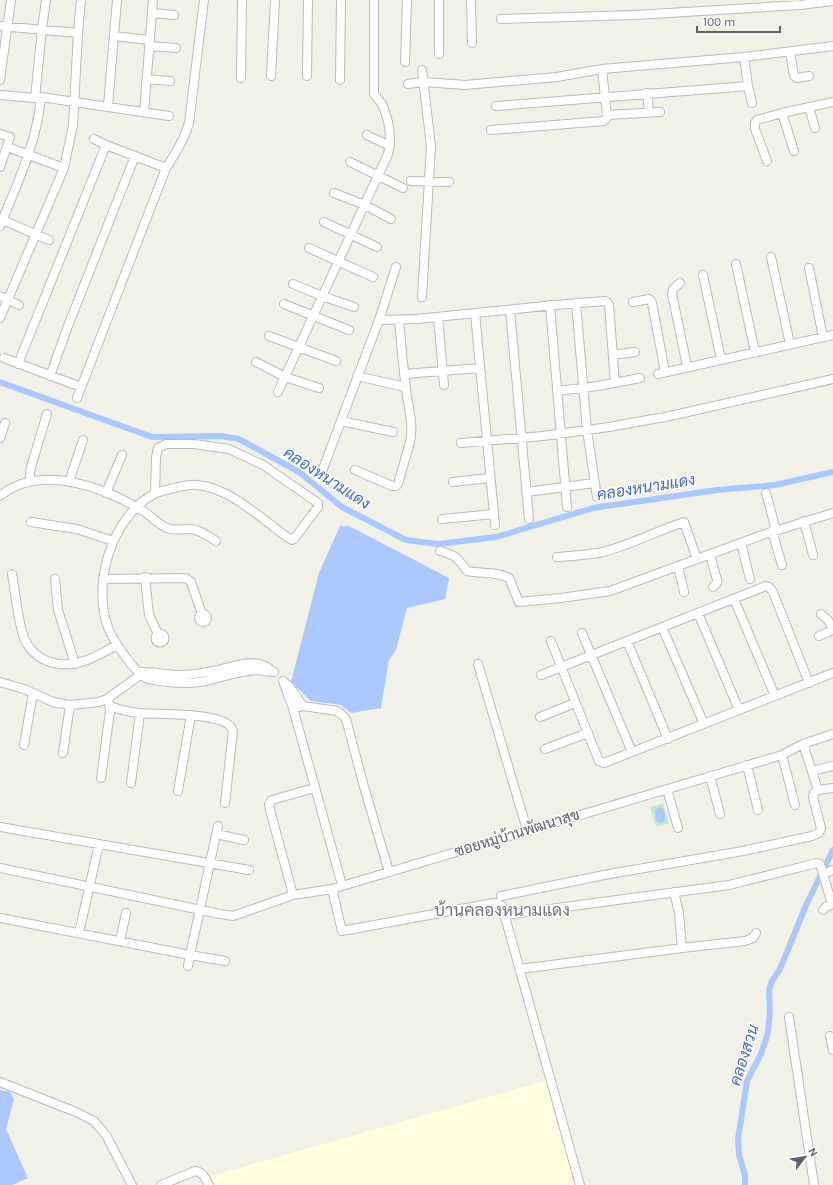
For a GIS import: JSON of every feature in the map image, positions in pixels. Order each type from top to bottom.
[{"type":"street","points":[[0,80],[3,26],[11,0]]},
{"type":"street","points":[[46,0],[42,29],[38,98],[39,120],[29,155],[1,222],[49,240]]},
{"type":"street","points":[[0,318],[64,168],[73,124],[81,0]]},
{"type":"street","points":[[108,106],[117,0]]},
{"type":"street","points":[[144,112],[153,0]]},
{"type":"street","points":[[77,398],[166,168],[180,146],[186,133],[189,123],[204,0]]},
{"type":"street","points":[[241,78],[242,0]]},
{"type":"street","points":[[271,76],[275,0]]},
{"type":"street","points":[[307,76],[308,0]]},
{"type":"street","points":[[340,80],[341,0]]},
{"type":"street","points":[[278,392],[365,205],[388,154],[390,146],[388,126],[383,105],[374,94],[374,0]]},
{"type":"street","points":[[405,62],[407,0]]},
{"type":"street","points":[[439,0],[439,54]]},
{"type":"street","points":[[471,0],[472,43]]},
{"type":"street","points":[[501,19],[635,15],[800,5],[833,1]]},
{"type":"street","points":[[152,13],[174,15]]},
{"type":"street","points":[[3,26],[78,33]]},
{"type":"street","points":[[114,36],[176,48]]},
{"type":"street","points":[[408,84],[423,82],[466,85],[511,82],[557,77],[602,69],[744,57],[833,46]]},
{"type":"street","points":[[790,52],[794,76],[797,78],[809,76]]},
{"type":"street","points":[[744,57],[752,103]]},
{"type":"street","points":[[491,130],[604,121],[607,116],[602,69]]},
{"type":"street","points":[[422,70],[431,146],[422,297]]},
{"type":"street","points":[[147,79],[170,81]]},
{"type":"street","points":[[496,106],[748,86]]},
{"type":"street","points":[[647,93],[649,112]]},
{"type":"street","points":[[0,95],[108,106],[169,116]]},
{"type":"street","points":[[766,160],[755,129],[755,123],[758,120],[782,112],[833,102]]},
{"type":"street","points":[[809,107],[815,128]]},
{"type":"street","points":[[607,116],[660,112]]},
{"type":"street","points":[[782,112],[794,150]]},
{"type":"street","points":[[0,134],[10,136],[0,167]]},
{"type":"street","points":[[367,136],[390,146]]},
{"type":"street","points":[[94,140],[166,168]]},
{"type":"street","points":[[18,364],[106,145]]},
{"type":"street","points":[[10,148],[64,168]]},
{"type":"street","points":[[50,376],[68,326],[135,156]]},
{"type":"street","points":[[350,162],[403,188]]},
{"type":"street","points":[[410,181],[449,182]]},
{"type":"street","points":[[334,193],[365,205],[391,219]]},
{"type":"street","points":[[324,222],[377,247]]},
{"type":"street","points":[[309,248],[373,278]]},
{"type":"street","points":[[771,257],[790,344]]},
{"type":"street","points":[[736,264],[755,352]]},
{"type":"street","points":[[321,474],[379,320],[396,267]]},
{"type":"street","points":[[809,268],[823,337]]},
{"type":"street","points":[[703,275],[721,359]]},
{"type":"street","points":[[680,283],[673,289],[672,294],[687,366]]},
{"type":"street","points":[[293,284],[354,307]]},
{"type":"street","points":[[0,296],[19,305]]},
{"type":"street","points":[[634,302],[649,299],[652,303],[662,373],[687,366],[833,335]]},
{"type":"street","points":[[379,320],[438,317],[602,300],[608,302],[615,383]]},
{"type":"street","points":[[576,303],[587,430],[597,497]]},
{"type":"street","points":[[284,304],[349,330]]},
{"type":"street","points":[[550,305],[567,507]]},
{"type":"street","points":[[510,310],[529,519]]},
{"type":"street","points":[[475,313],[495,525]]},
{"type":"street","points":[[438,317],[444,385]]},
{"type":"street","points":[[355,470],[394,487],[397,485],[411,435],[399,320]]},
{"type":"street","points":[[269,336],[336,361]]},
{"type":"street","points":[[613,355],[635,352]]},
{"type":"street","points":[[4,358],[81,387]]},
{"type":"street","points":[[256,362],[285,377],[319,388]]},
{"type":"street","points":[[404,374],[480,368]]},
{"type":"street","points":[[357,376],[405,387]]},
{"type":"street","points":[[557,391],[640,378]]},
{"type":"street","points":[[461,443],[561,434],[670,416],[833,378]]},
{"type":"street","points":[[29,481],[30,467],[47,414]]},
{"type":"street","points":[[341,421],[393,432]]},
{"type":"street","points":[[0,438],[5,423]]},
{"type":"street","points":[[69,482],[82,440]]},
{"type":"street","points":[[155,493],[156,457],[158,448],[166,444],[194,444],[229,449],[241,454],[263,465],[301,490],[319,505],[292,540],[237,501],[218,491],[198,485],[180,487],[155,493],[136,507],[123,524],[113,541],[104,579],[103,599],[109,630],[128,661],[141,672],[171,675],[192,674],[249,663],[263,665],[274,672],[289,686],[303,706]]},
{"type":"street","points":[[106,493],[122,454]]},
{"type":"street","points":[[453,482],[490,478]]},
{"type":"street","points":[[0,496],[15,486],[29,481],[59,480],[69,482],[106,493],[136,507],[142,510],[154,521],[167,528],[193,529],[216,541]]},
{"type":"street","points":[[527,492],[566,488],[594,483]]},
{"type":"street","points":[[766,493],[782,565]]},
{"type":"street","points":[[440,551],[458,558],[467,571],[478,574],[498,574],[509,578],[519,602],[604,593],[710,555],[741,542],[833,513]]},
{"type":"street","points":[[442,519],[494,514]]},
{"type":"street","points":[[31,522],[77,529],[113,541]]},
{"type":"street","points":[[556,557],[593,554],[607,551],[661,529],[684,522],[697,559]]},
{"type":"street","points":[[804,522],[813,555]]},
{"type":"street","points":[[741,542],[750,579]]},
{"type":"street","points":[[710,555],[717,580],[713,587]]},
{"type":"street","points":[[678,566],[684,592]]},
{"type":"street","points":[[12,574],[22,631],[27,644],[43,660],[60,665],[75,664],[95,657],[117,645]]},
{"type":"street","points":[[104,579],[136,579],[145,577],[181,577],[188,579],[191,582],[202,614]]},
{"type":"street","points":[[145,577],[149,615],[158,634]]},
{"type":"street","points":[[55,579],[58,610],[75,664]]},
{"type":"street","points":[[541,675],[764,586],[768,586],[771,588],[809,683]]},
{"type":"street","points":[[734,599],[775,696]]},
{"type":"street","points":[[698,613],[739,710]]},
{"type":"street","points":[[819,636],[833,630],[828,620],[821,614]]},
{"type":"street","points":[[662,627],[704,724]]},
{"type":"street","points":[[582,633],[632,752]]},
{"type":"street","points":[[551,641],[575,703],[602,763],[607,763],[833,673]]},
{"type":"street","points":[[627,641],[668,739]]},
{"type":"street","points":[[478,664],[527,830]]},
{"type":"street","points":[[102,778],[109,702],[141,672]]},
{"type":"street","points":[[283,681],[293,708],[342,886]]},
{"type":"street","points":[[0,682],[18,687],[53,702],[70,705],[109,702],[128,712],[191,715],[215,719],[230,725],[232,728],[231,758],[225,803]]},
{"type":"street","points":[[24,745],[33,693]]},
{"type":"street","points":[[540,717],[575,703]]},
{"type":"street","points":[[63,753],[70,705]]},
{"type":"street","points":[[293,708],[303,706],[337,712],[346,719],[362,783],[389,872]]},
{"type":"street","points":[[131,783],[140,713]]},
{"type":"street","points":[[178,791],[191,715]]},
{"type":"street","points":[[545,749],[588,733]]},
{"type":"street","name":"ซอยหมู่บ้านพัฒนาสุข","points":[[0,868],[233,916],[293,895],[332,889],[747,766],[782,755],[803,744],[833,734]]},
{"type":"street","points":[[803,744],[818,790]]},
{"type":"street","points":[[782,755],[795,805]]},
{"type":"street","points":[[747,766],[758,810]]},
{"type":"street","points":[[812,771],[833,766]]},
{"type":"street","points":[[710,776],[720,814]]},
{"type":"street","points":[[293,895],[269,804],[272,800],[314,788]]},
{"type":"street","points":[[501,896],[604,875],[743,851],[812,836],[819,833],[821,828],[813,797],[814,793],[818,790],[833,788]]},
{"type":"street","points":[[666,789],[678,828]]},
{"type":"street","points":[[0,827],[249,870]]},
{"type":"street","points":[[188,966],[217,830],[244,840]]},
{"type":"street","points":[[79,933],[99,844]]},
{"type":"street","points":[[505,915],[740,883],[816,864],[820,864],[832,904],[823,910]]},
{"type":"street","points":[[332,889],[342,931],[494,903],[502,906],[580,1185]]},
{"type":"street","points":[[674,892],[679,913],[682,948]]},
{"type":"street","points":[[120,940],[126,913]]},
{"type":"street","points":[[0,918],[225,961]]},
{"type":"street","points":[[520,969],[745,941],[752,938],[756,933]]},
{"type":"street","points":[[789,1016],[814,1185]]},
{"type":"street","points":[[830,1036],[833,1050]]},
{"type":"street","points":[[0,1082],[76,1112],[94,1121],[102,1128],[132,1185]]},
{"type":"street","points":[[161,1185],[195,1171],[204,1175],[208,1185]]},
{"type":"shaded area","points":[[663,803],[669,823],[656,827],[650,807]]},
{"type":"shaded area","points":[[552,1079],[581,1185],[214,1185],[211,1176]]},
{"type":"water","points":[[340,526],[349,526],[449,578],[445,599],[407,608],[396,650],[389,660],[381,708],[351,713],[341,705],[311,701],[291,682],[319,573]]},
{"type":"water","points":[[659,807],[664,809],[665,819],[664,822],[660,823],[656,821],[655,810]]},
{"type":"water","points":[[0,1090],[10,1092],[14,1099],[6,1129],[28,1178],[12,1185],[0,1185]]},
{"type":"waterway","name":"คลองหนามแดง","points":[[0,382],[152,437],[221,436],[239,439],[299,472],[342,507],[406,540],[438,544],[496,537],[593,508],[717,490],[775,485],[833,472]]},
{"type":"waterway","name":"คลองสวน","points":[[745,1185],[745,1176],[739,1154],[738,1139],[747,1081],[761,1054],[768,1033],[770,1011],[769,990],[772,981],[780,969],[807,903],[833,850]]},
{"type":"district","name":"บ้านคลองหนามแดง","points":[[502,910]]}]
